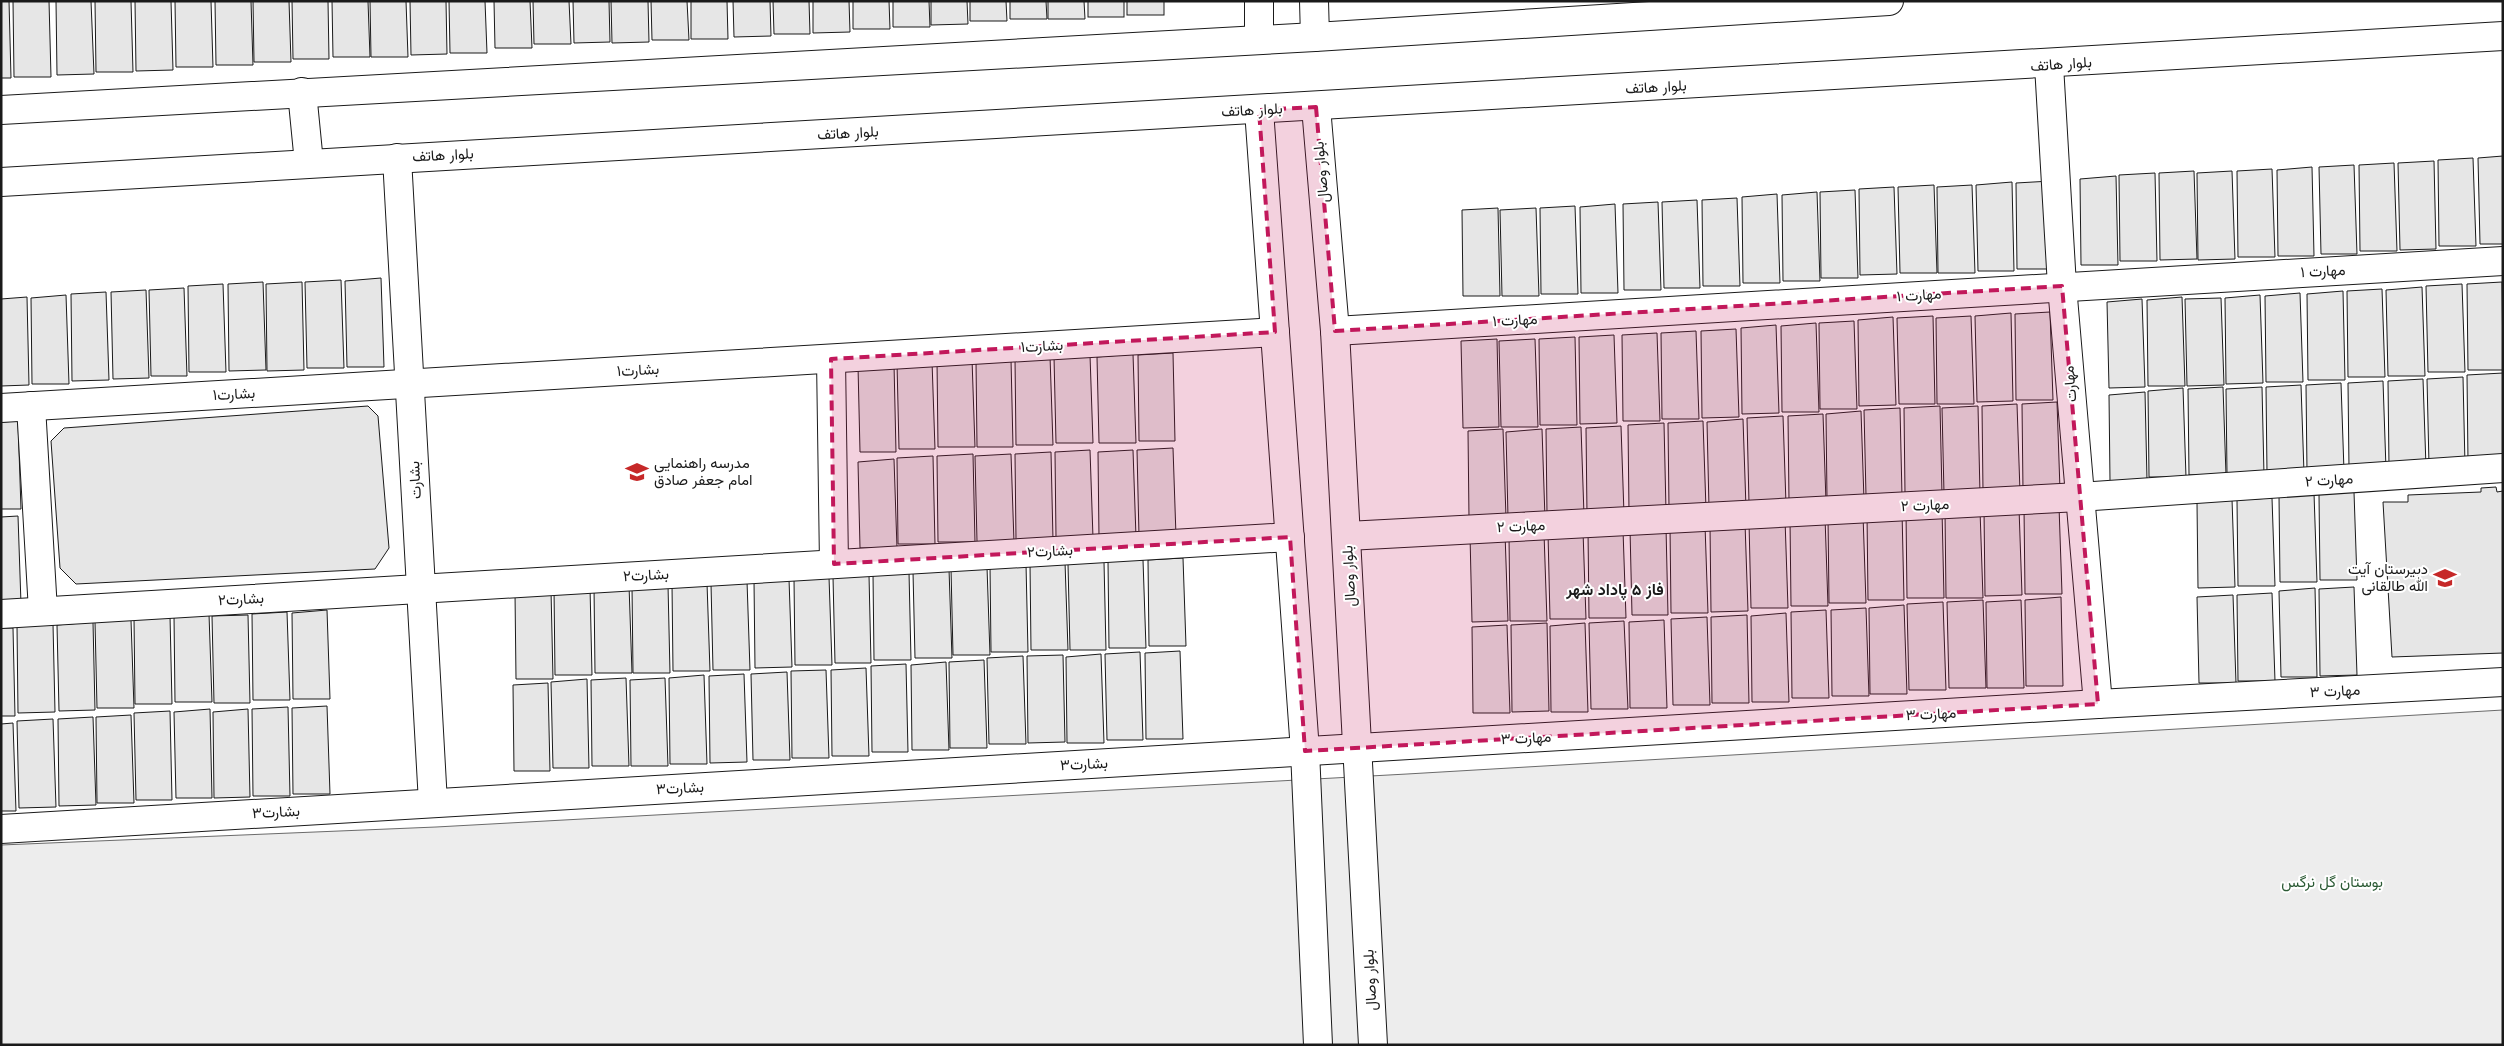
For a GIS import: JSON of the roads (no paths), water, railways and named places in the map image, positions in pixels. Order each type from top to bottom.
[{"type":"street","points":[[1259,1],[1259,39]]},
{"type":"street","points":[[1314,1],[1315,37]]},
{"type":"street","points":[[1,110],[1315,37],[1889,1]]},
{"type":"street","name":"بلوار هاتف","points":[[1,182],[309,162],[2050,65],[2503,36]]},
{"type":"street","name":"مهارت","points":[[2050,65],[2062,286],[2098,704]]},
{"type":"street","points":[[302,92],[309,162]]},
{"type":"street","name":"بلوار وصال","points":[[1316,107],[1335,331],[1359,748],[1373,1045]]},
{"type":"street","points":[[1259,110],[1305,751],[1318,1045]]},
{"type":"street","name":"بشارت","points":[[397,158],[433,803]]},
{"type":"street","name":"مهارت ۱","points":[[1335,331],[2503,261]]},
{"type":"street","name":"بشارت۱","points":[[1,408],[1275,332]]},
{"type":"street","points":[[831,359],[834,564]]},
{"type":"street","points":[[31,406],[43,611]]},
{"type":"street","name":"مهارت ۲","points":[[1347,536],[2079,497],[2503,468]]},
{"type":"street","name":"بشارت۲","points":[[1,614],[1290,537]]},
{"type":"street","name":"مهارت ۳","points":[[1359,748],[2503,682]]},
{"type":"street","name":"بشارت۳","points":[[1,829],[1359,748]]},
{"type":"place","name":"مدرسه راهنمایی امام جعفر صادق","points":[[637,472]]},
{"type":"place","name":"دبیرستان آیت الله طالقانی","points":[[2445,578]]},
{"type":"district","name":"فاز ۵ پاداد شهر","points":[[1615,589]]},
{"type":"park label","name":"بوستان گل نرگس","points":[[2332,882]]}]
